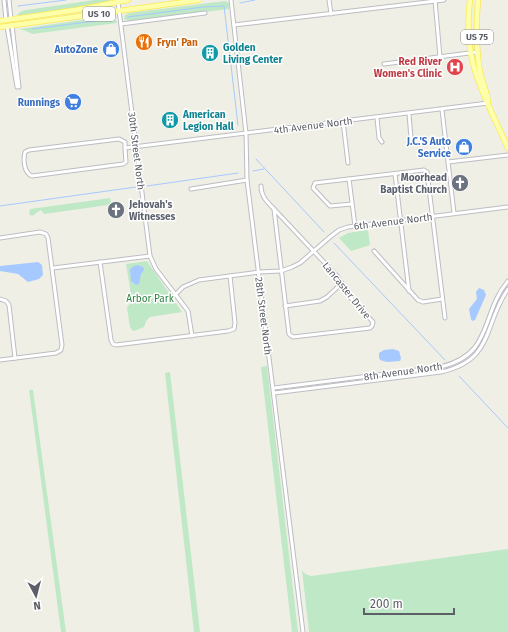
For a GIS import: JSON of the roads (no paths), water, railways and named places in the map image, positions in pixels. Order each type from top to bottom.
[{"type":"main road","name":"US 10","points":[[0,27],[9,23],[128,0]]},
{"type":"main road","name":"US 10","points":[[0,22],[9,23],[119,12],[199,0]]},
{"type":"main road","name":"US 75","points":[[470,0],[468,19],[470,53],[476,76],[508,148]]},
{"type":"main road","name":"US 75","points":[[478,0],[476,19],[477,52],[481,74],[488,94],[488,104]]},
{"type":"street","points":[[4,0],[9,23],[18,87]]},
{"type":"street","points":[[9,0],[9,23]]},
{"type":"street","name":"28th Street North","points":[[231,0],[246,133],[247,180],[274,388],[303,632]]},
{"type":"street","points":[[329,0],[331,14]]},
{"type":"street","points":[[234,25],[444,0]]},
{"type":"street","name":"30th Street North","points":[[118,1],[150,256],[156,269],[188,311],[192,336]]},
{"type":"street","points":[[435,1],[440,57]]},
{"type":"street","points":[[121,24],[205,13]]},
{"type":"street","points":[[384,64],[477,52]]},
{"type":"street","name":"4th Avenue North","points":[[126,148],[488,104]]},
{"type":"street","points":[[442,110],[454,213]]},
{"type":"street","points":[[409,114],[411,138]]},
{"type":"street","points":[[377,118],[379,138],[382,142]]},
{"type":"street","points":[[343,121],[348,163]]},
{"type":"street","points":[[119,139],[125,142],[126,148],[127,158],[126,162],[123,164],[32,176],[26,172],[24,156],[25,152],[29,150],[119,139]]},
{"type":"street","points":[[448,162],[508,155]]},
{"type":"street","points":[[352,204],[330,206],[314,188],[315,183],[424,170],[427,172],[445,318]]},
{"type":"street","points":[[395,174],[409,290]]},
{"type":"street","points":[[349,179],[354,226]]},
{"type":"street","points":[[191,189],[247,180]]},
{"type":"street","name":"Lancaster Drive","points":[[262,186],[261,192],[265,199],[314,251],[342,283],[347,294],[373,322],[370,328],[293,337],[289,334],[274,209]]},
{"type":"street","name":"6th Avenue North","points":[[176,294],[183,287],[199,280],[259,272],[281,271],[292,268],[339,230],[354,226],[508,207]]},
{"type":"street","points":[[0,238],[40,232],[46,234],[53,268],[62,345],[61,350],[56,353],[0,360]]},
{"type":"street","points":[[374,251],[420,301],[442,299]]},
{"type":"street","points":[[53,268],[150,256]]},
{"type":"street","points":[[100,262],[111,340],[113,344],[120,345],[234,329],[235,323],[230,276]]},
{"type":"street","name":"8th Avenue North","points":[[274,388],[440,367],[457,362],[466,357],[475,349],[495,301],[508,281]]},
{"type":"street","points":[[285,306],[320,301],[342,283]]},
{"type":"street","name":"8th Avenue North","points":[[274,393],[441,372],[470,362],[484,344],[500,303],[508,288]]},
{"type":"street","points":[[0,299],[6,301],[9,305],[15,358]]},
{"type":"street","points":[[466,357],[470,362]]},
{"type":"water","points":[[38,262],[42,265],[43,275],[39,279],[28,282],[18,274],[0,271],[0,266]]},
{"type":"water","points":[[138,265],[143,267],[144,270],[141,274],[139,284],[136,285],[131,281],[130,269]]},
{"type":"water","points":[[479,288],[484,290],[486,295],[475,320],[472,321],[469,309],[477,299],[476,292]]},
{"type":"water","points":[[393,349],[399,351],[401,358],[400,361],[387,362],[380,360],[379,353],[384,350]]},
{"type":"waterway","points":[[18,6],[66,0]]},
{"type":"waterway","points":[[240,3],[255,0]]},
{"type":"waterway","points":[[128,17],[203,7],[224,6],[238,125]]},
{"type":"waterway","points":[[32,29],[112,19]]},
{"type":"waterway","points":[[256,159],[324,232]]},
{"type":"waterway","points":[[253,171],[264,169]]},
{"type":"waterway","points":[[147,186],[238,173]]},
{"type":"waterway","points":[[0,206],[136,187]]},
{"type":"waterway","points":[[334,243],[445,360]]},
{"type":"waterway","points":[[459,376],[508,428]]},
{"type":"place","name":"Fryn' Pan","points":[[144,42]]},
{"type":"place","name":"AutoZone","points":[[111,49]]},
{"type":"place","name":"Golden Living Center","points":[[210,53]]},
{"type":"place","name":"Red River Women's Clinic","points":[[455,67]]},
{"type":"place","name":"Runnings","points":[[73,102]]},
{"type":"place","name":"American Legion Hall","points":[[170,120]]},
{"type":"place","name":"J.C.'S Auto Service","points":[[464,147]]},
{"type":"place","name":"Moorhead Baptist Church","points":[[460,183]]},
{"type":"place","name":"Jehovah's Witnesses","points":[[116,210]]},
{"type":"park label","name":"Arbor Park","points":[[150,298]]}]
